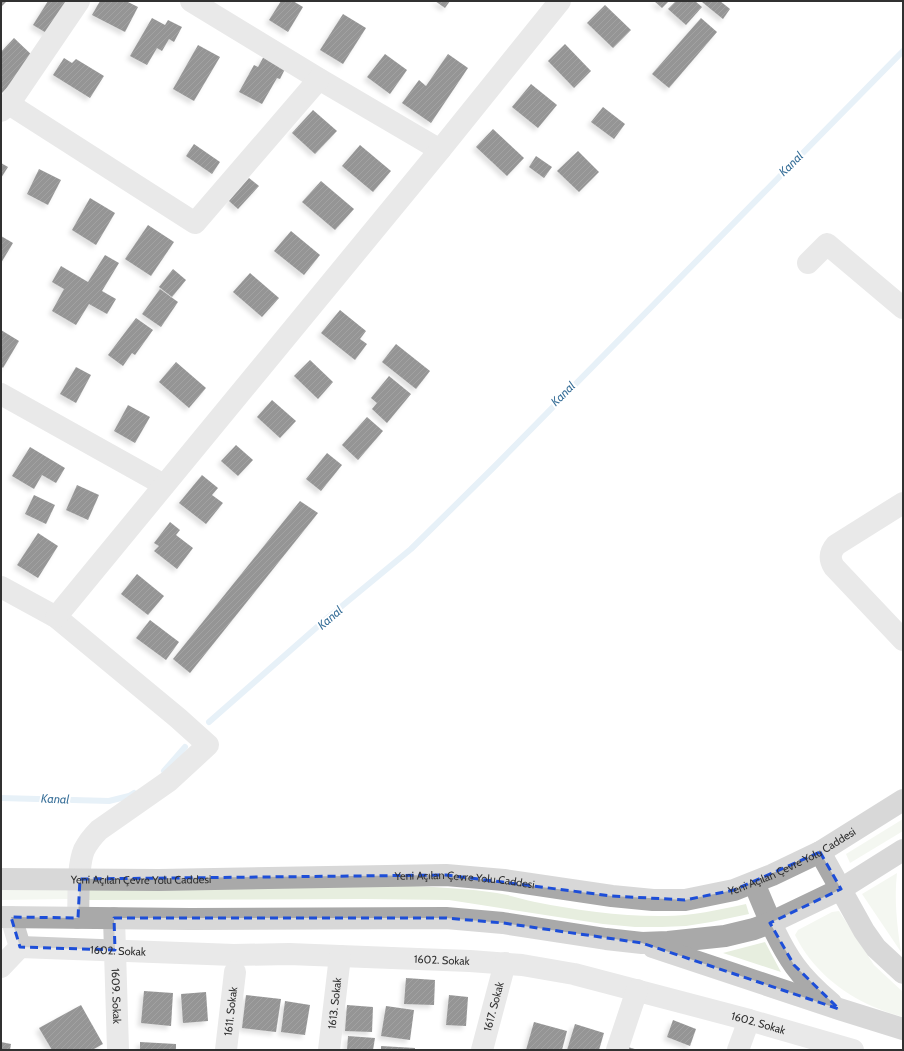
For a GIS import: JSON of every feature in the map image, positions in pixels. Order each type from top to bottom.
[{"type":"main road","name":"Yeni Açılan Çevre Yolu Caddesi","points":[[1,879],[80,880],[446,875],[504,880],[612,896],[653,900],[685,900],[711,896],[754,883],[820,852],[903,800]]},
{"type":"main road","points":[[4,920],[78,918],[446,918],[503,923],[642,943],[668,942],[725,936],[754,929],[770,923],[841,889],[903,850]]},
{"type":"main road","points":[[820,852],[864,931],[876,948],[903,973]]},
{"type":"main road","points":[[754,883],[770,923],[794,965],[810,984],[839,1010]]},
{"type":"main road","points":[[642,943],[839,1010],[903,1029]]},
{"type":"street","points":[[79,1],[5,107],[195,223],[319,79]]},
{"type":"street","points":[[191,1],[319,79],[440,150]]},
{"type":"street","points":[[56,617],[440,150],[560,1]]},
{"type":"street","points":[[808,262],[827,244],[903,308]]},
{"type":"street","points":[[1,394],[164,485]]},
{"type":"street","points":[[903,504],[836,545],[831,553],[831,558],[834,567],[903,640]]},
{"type":"street","points":[[1,587],[56,617],[178,718],[208,745],[169,781],[99,830],[90,840],[84,850],[81,861],[78,918]]},
{"type":"street","name":"1609. Sokak","points":[[114,918],[118,1050]]},
{"type":"street","points":[[1,967],[20,947],[4,920]]},
{"type":"street","name":"1602. Sokak","points":[[20,947],[234,955],[289,954],[505,963],[574,974],[749,1020],[853,1050]]},
{"type":"street","name":"1613. Sokak","points":[[329,1050],[340,956]]},
{"type":"street","name":"1617. Sokak","points":[[482,1050],[505,963]]},
{"type":"street","name":"1611. Sokak","points":[[226,1050],[235,972]]},
{"type":"street","points":[[618,1050],[637,990]]},
{"type":"street","points":[[738,1050],[749,1020]]},
{"type":"highlighted area","points":[[820,852],[841,889],[770,923],[794,965],[839,1009],[642,943],[503,923],[446,918],[114,918],[115,950],[20,947],[11,917],[78,918],[80,879],[446,875],[612,896],[685,900],[734,890]]},
{"type":"green space","points":[[903,819],[903,831],[850,863],[846,854]]},
{"type":"green space","points":[[897,873],[896,912],[901,952],[862,894]]},
{"type":"green space","points":[[412,886],[476,890],[497,893],[550,905],[612,914],[670,916],[702,913],[746,904],[749,914],[686,926],[635,927],[603,924],[449,900],[88,900],[88,887]]},
{"type":"green space","points":[[68,888],[68,899],[1,900],[1,889]]},
{"type":"green space","points":[[839,911],[874,965],[903,992],[903,1017],[874,1007],[839,987],[818,969],[802,947],[795,935],[798,930],[832,912]]},
{"type":"green space","points":[[765,942],[781,972],[723,953]]},
{"type":"building","points":[[1,1],[7,1],[1,7]]},
{"type":"building","points":[[48,1],[71,1],[50,35],[33,25]]},
{"type":"building","points":[[100,1],[126,1],[138,7],[125,32],[92,15]]},
{"type":"building","points":[[281,1],[293,1],[303,7],[288,32],[269,20]]},
{"type":"building","points":[[435,1],[450,1],[445,8]]},
{"type":"building","points":[[654,1],[669,1],[662,8]]},
{"type":"building","points":[[676,1],[695,1],[702,7],[686,25],[668,9]]},
{"type":"building","points":[[720,1],[730,9],[723,19],[702,2]]},
{"type":"building","points":[[605,5],[631,30],[613,48],[587,23]]},
{"type":"building","points":[[343,14],[366,28],[343,64],[320,50]]},
{"type":"building","points":[[152,18],[165,25],[168,20],[182,27],[174,42],[169,39],[162,51],[157,48],[147,65],[130,56]]},
{"type":"building","points":[[701,18],[717,32],[669,88],[652,74]]},
{"type":"building","points":[[14,38],[35,58],[1,94],[1,52]]},
{"type":"building","points":[[565,44],[591,71],[574,88],[548,61]]},
{"type":"building","points":[[198,45],[220,57],[194,101],[173,89]]},
{"type":"building","points":[[385,54],[407,70],[390,94],[367,77]]},
{"type":"building","points":[[448,54],[468,68],[431,123],[402,103],[419,80],[426,86]]},
{"type":"building","points":[[264,56],[286,67],[280,79],[277,78],[262,104],[239,92],[254,65],[258,67]]},
{"type":"building","points":[[64,58],[72,63],[76,59],[104,76],[90,98],[53,75]]},
{"type":"building","points":[[531,84],[557,105],[538,128],[512,107]]},
{"type":"building","points":[[603,107],[625,124],[614,139],[591,122]]},
{"type":"building","points":[[313,110],[337,131],[315,154],[292,133]]},
{"type":"building","points":[[493,129],[524,158],[507,176],[476,147]]},
{"type":"building","points":[[194,144],[220,162],[212,174],[186,156]]},
{"type":"building","points":[[360,145],[391,171],[373,192],[342,166]]},
{"type":"building","points":[[578,151],[599,172],[579,192],[557,171]]},
{"type":"building","points":[[536,156],[552,167],[544,178],[529,167]]},
{"type":"building","points":[[1,163],[8,167],[1,178]]},
{"type":"building","points":[[39,169],[61,180],[48,205],[27,194]]},
{"type":"building","points":[[249,178],[259,186],[238,209],[229,201]]},
{"type":"building","points":[[321,181],[354,209],[335,230],[302,202]]},
{"type":"building","points":[[90,198],[115,213],[96,245],[72,230]]},
{"type":"building","points":[[148,225],[174,242],[151,276],[125,259]]},
{"type":"building","points":[[291,231],[320,255],[304,275],[274,251]]},
{"type":"building","points":[[1,236],[13,243],[1,263]]},
{"type":"building","points":[[105,255],[119,263],[102,291],[116,299],[107,314],[89,304],[76,325],[52,311],[64,289],[52,282],[61,266],[88,282]]},
{"type":"building","points":[[173,269],[186,280],[172,297],[159,287]]},
{"type":"building","points":[[250,273],[279,298],[262,317],[233,292]]},
{"type":"building","points":[[160,289],[178,302],[161,327],[142,314]]},
{"type":"building","points":[[340,310],[366,331],[360,339],[367,344],[355,360],[321,333]]},
{"type":"building","points":[[136,318],[153,330],[135,355],[132,353],[123,366],[108,355]]},
{"type":"building","points":[[1,330],[19,341],[3,368],[1,366]]},
{"type":"building","points":[[396,344],[430,371],[416,389],[382,362]]},
{"type":"building","points":[[310,360],[333,382],[318,399],[294,376]]},
{"type":"building","points":[[176,362],[206,388],[189,408],[159,382]]},
{"type":"building","points":[[76,367],[91,375],[76,403],[60,394]]},
{"type":"building","points":[[389,376],[411,394],[387,423],[372,409],[377,403],[371,398]]},
{"type":"building","points":[[272,400],[296,421],[280,438],[257,417]]},
{"type":"building","points":[[128,405],[150,417],[135,443],[114,431]]},
{"type":"building","points":[[367,417],[383,431],[358,460],[342,445]]},
{"type":"building","points":[[236,445],[253,460],[238,476],[221,461]]},
{"type":"building","points":[[30,447],[65,468],[56,483],[42,475],[34,489],[12,476]]},
{"type":"building","points":[[327,453],[342,465],[321,491],[306,479]]},
{"type":"building","points":[[202,475],[218,488],[212,495],[223,503],[206,524],[179,503]]},
{"type":"building","points":[[77,485],[99,495],[88,520],[66,510]]},
{"type":"building","points":[[34,495],[55,505],[46,524],[25,514]]},
{"type":"building","points":[[300,501],[318,513],[190,673],[173,659]]},
{"type":"building","points":[[170,522],[180,530],[176,535],[193,548],[177,569],[154,551],[159,546],[154,543]]},
{"type":"building","points":[[38,533],[58,546],[38,578],[17,565]]},
{"type":"building","points":[[137,574],[164,596],[148,615],[121,594]]},
{"type":"building","points":[[150,620],[179,642],[166,660],[136,638]]},
{"type":"building","points":[[406,978],[435,980],[434,1005],[404,1004]]},
{"type":"building","points":[[144,991],[173,993],[171,1026],[141,1023]]},
{"type":"building","points":[[206,992],[208,1021],[183,1023],[181,994]]},
{"type":"building","points":[[246,995],[281,999],[276,1032],[242,1028]]},
{"type":"building","points":[[449,995],[468,997],[466,1026],[446,1025]]},
{"type":"building","points":[[285,1001],[310,1005],[305,1035],[281,1032]]},
{"type":"building","points":[[81,1005],[103,1044],[92,1050],[52,1050],[39,1028]]},
{"type":"building","points":[[347,1005],[373,1007],[372,1032],[345,1031]]},
{"type":"building","points":[[386,1006],[414,1010],[410,1040],[381,1036]]},
{"type":"building","points":[[673,1020],[696,1029],[690,1046],[667,1037]]},
{"type":"building","points":[[534,1022],[567,1031],[562,1050],[526,1050]]},
{"type":"building","points":[[575,1024],[604,1033],[599,1050],[567,1050]]},
{"type":"building","points":[[348,1036],[375,1038],[373,1050],[347,1050]]},
{"type":"building","points":[[1,1042],[11,1044],[10,1050],[1,1050]]},
{"type":"building","points":[[140,1042],[176,1044],[176,1050],[140,1050]]},
{"type":"building","points":[[381,1046],[415,1048],[415,1050],[381,1050]]},
{"type":"building","points":[[628,1047],[638,1050],[627,1050]]},
{"type":"waterway","name":"Kanal","points":[[209,722],[325,620],[411,549],[494,467],[903,51]]},
{"type":"waterway","name":"Kanal","points":[[164,771],[185,747]]},
{"type":"waterway","name":"Kanal","points":[[1,798],[109,801],[129,796],[134,793]]}]
